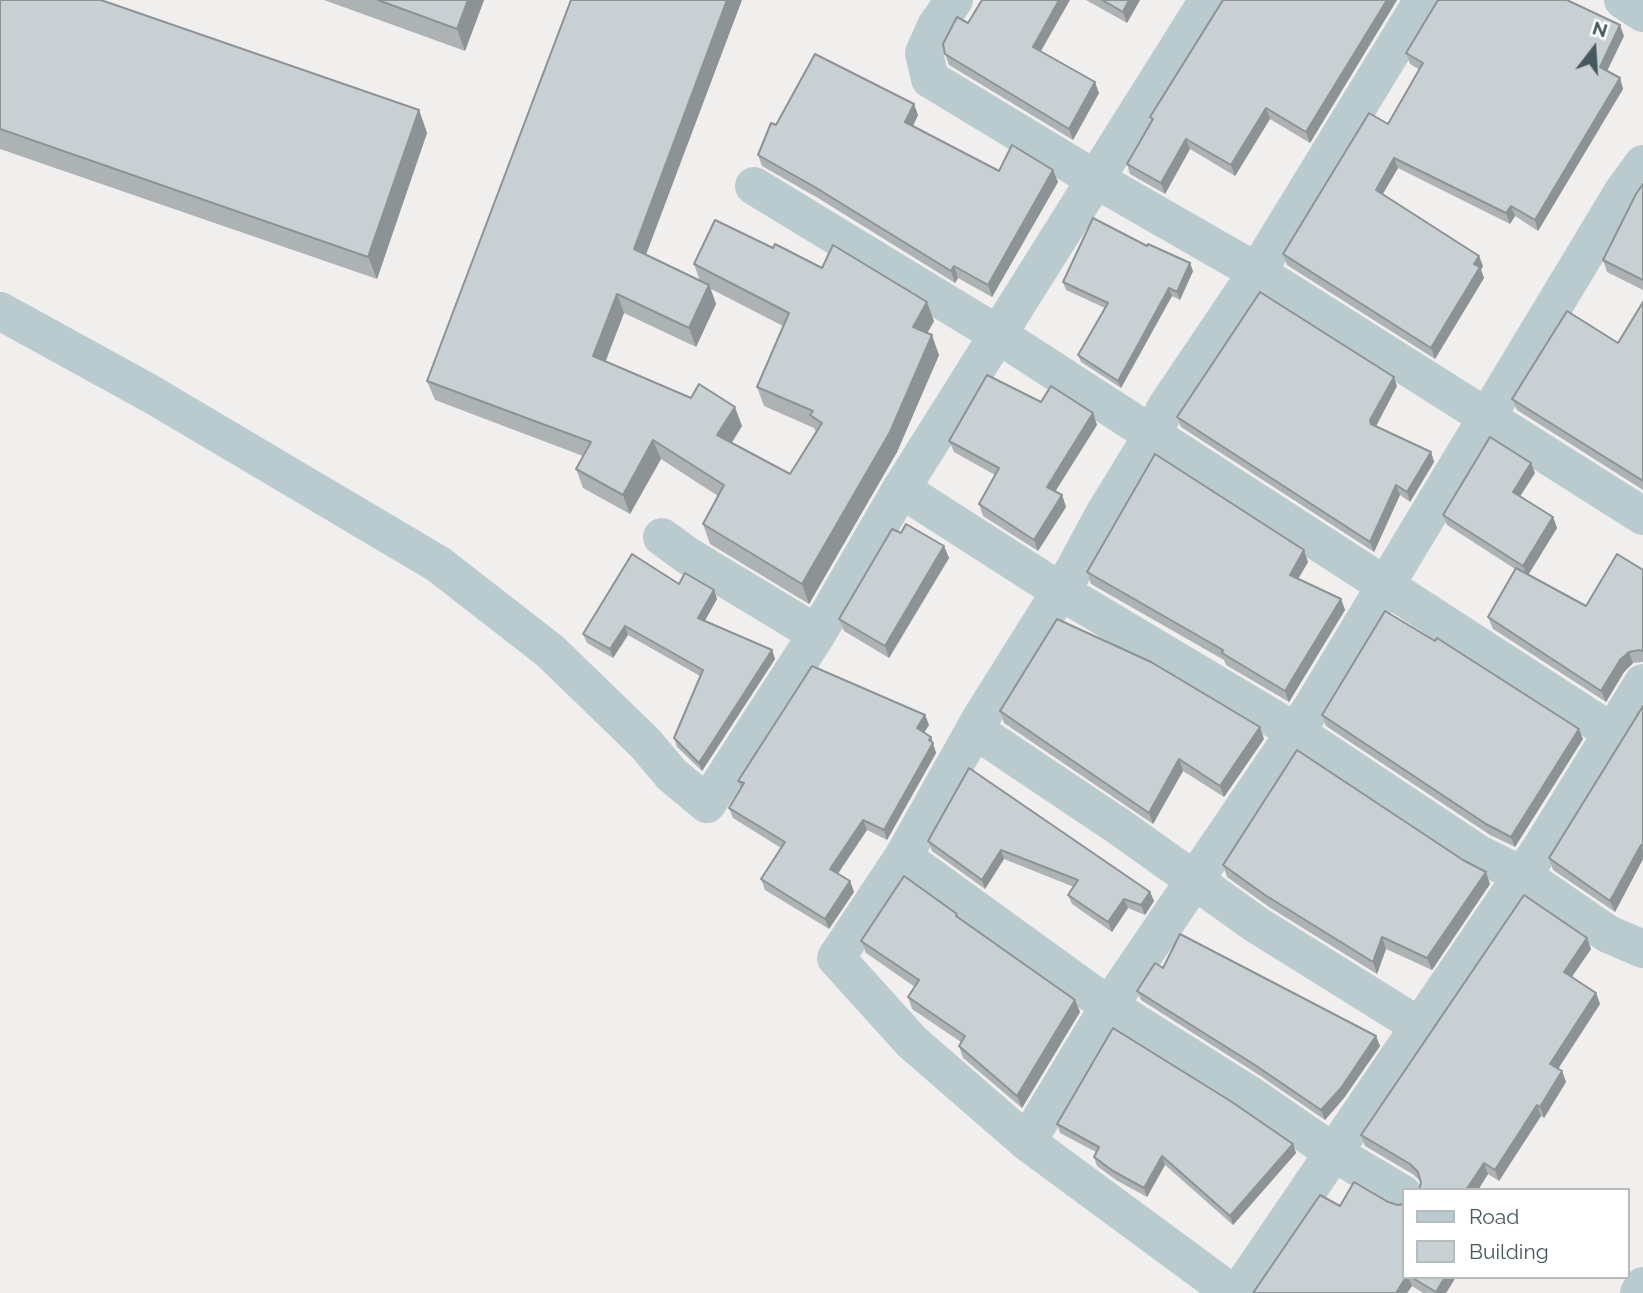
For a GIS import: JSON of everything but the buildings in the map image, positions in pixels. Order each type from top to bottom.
[{"type":"street","points":[[954,0],[936,26],[924,53],[930,79],[1257,272],[1643,516]]},
{"type":"street","points":[[0,311],[174,407],[438,564],[550,651],[645,743],[673,775],[707,804],[817,634],[901,489],[1208,0]]},
{"type":"street","points":[[1232,1293],[1027,1142],[912,1042],[836,958],[903,857],[975,730],[1153,434],[1166,407],[1257,272],[1423,0]]},
{"type":"street","points":[[1623,0],[1643,13]]},
{"type":"street","points":[[1027,1142],[1109,1006],[1296,732],[1622,193],[1643,164]]},
{"type":"street","points":[[754,186],[997,334],[1117,414],[1153,434],[1386,584],[1624,731]]},
{"type":"street","points":[[901,489],[1060,591],[1296,732],[1479,854],[1522,875],[1608,934],[1643,949]]},
{"type":"street","points":[[662,537],[688,556],[817,634]]},
{"type":"street","points":[[1238,1293],[1522,875],[1624,731],[1643,683]]},
{"type":"street","points":[[975,730],[1121,828],[1257,925],[1419,1026]]},
{"type":"street","points":[[903,857],[1109,1006],[1247,1093],[1334,1153],[1402,1193]]},
{"type":"street","points":[[1639,1293],[1643,1286]]}]
